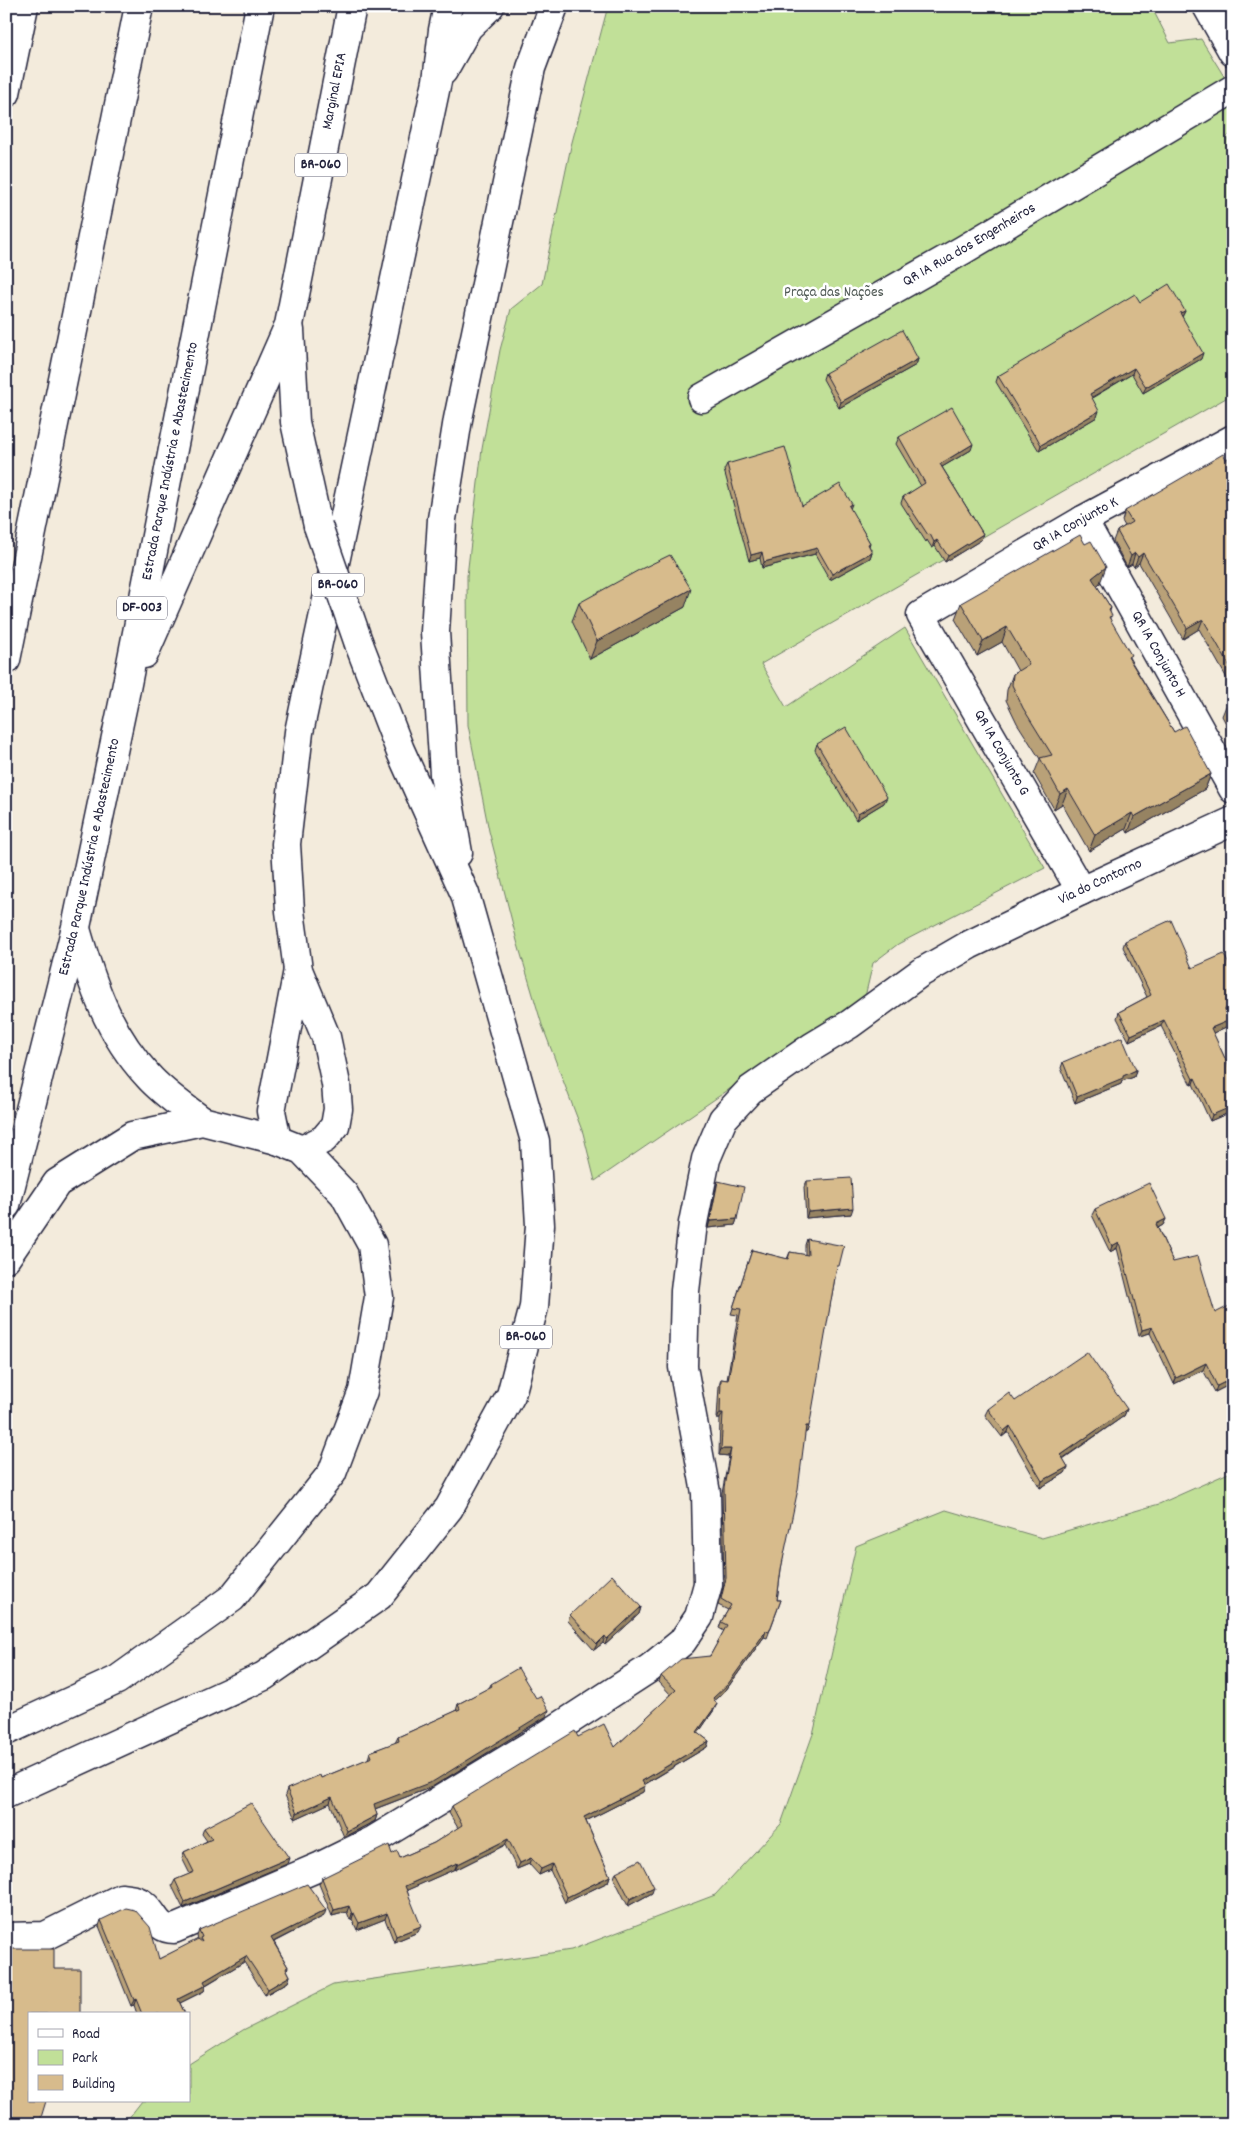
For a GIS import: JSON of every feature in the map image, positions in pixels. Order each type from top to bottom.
[{"type":"main road","points":[[7,85],[24,6]]},
{"type":"main road","points":[[6,660],[139,6]]},
{"type":"main road","name":"Estrada Parque Indústria e Abastecimento","points":[[6,1205],[76,927],[124,699],[260,6]]},
{"type":"main road","name":"Marginal EPIA","points":[[289,325],[352,6]]},
{"type":"main road","points":[[302,1150],[324,1139],[335,1126],[338,1109],[336,1084],[326,1037],[298,970],[290,911],[286,844],[299,732],[437,81],[448,6]]},
{"type":"main road","points":[[437,81],[468,27],[490,6]]},
{"type":"main road","points":[[465,894],[444,774],[435,632],[442,519],[458,419],[531,68],[554,6]]},
{"type":"main road","points":[[1207,6],[1233,52]]},
{"type":"main road","name":"QR 1A Rua dos Engenheiros","points":[[702,398],[963,250],[1233,89]]},
{"type":"main road","points":[[124,699],[289,325]]},
{"type":"main road","name":"BR-060","points":[[6,1794],[264,1676],[379,1596],[449,1508],[511,1395],[534,1307],[540,1225],[535,1141],[465,894],[400,750],[359,644],[318,526],[295,422],[289,325]]},
{"type":"main road","name":"QR 1A Conjunto K","points":[[921,615],[1083,520],[1233,439]]},
{"type":"main road","name":"QR 1A Conjunto H","points":[[1083,520],[1233,789]]},
{"type":"main road","name":"QR 1A Conjunto G","points":[[921,615],[1081,891]]},
{"type":"main road","name":"Via do Contorno","points":[[6,1937],[45,1936],[121,1898],[133,1899],[144,1905],[161,1926],[166,1929],[174,1929],[321,1866],[374,1840],[536,1742],[650,1668],[682,1642],[699,1617],[708,1584],[706,1493],[683,1367],[687,1272],[693,1223],[706,1159],[723,1119],[750,1090],[812,1047],[850,1024],[920,974],[969,945],[1233,820]]},
{"type":"main road","points":[[6,1732],[117,1680],[232,1598],[332,1473],[363,1391],[379,1297],[372,1245],[344,1194],[302,1150],[277,1140],[202,1121],[149,1077],[114,1032],[90,977],[76,927]]},
{"type":"main road","points":[[277,1140],[272,1111],[298,970]]},
{"type":"main road","points":[[6,1258],[57,1183],[132,1136],[202,1121]]},
{"type":"green space","name":"Praça das Nações","points":[[608,6],[1151,6],[1170,43],[1201,39],[1233,91],[1233,131],[1227,137],[1233,148],[1233,394],[761,664],[786,707],[905,628],[1045,868],[898,944],[873,963],[864,1001],[734,1086],[595,1181],[583,1133],[542,1025],[517,941],[489,831],[468,725],[467,576],[482,449],[500,350],[511,309],[542,284],[571,146]]},
{"type":"green space","points":[[1233,1471],[1233,2124],[124,2124],[141,2102],[190,2102],[190,2063],[243,2030],[333,1985],[571,1950],[715,1895],[781,1824],[814,1731],[856,1546],[946,1510],[1042,1538],[1159,1504]]},
{"type":"building","points":[[1169,284],[1185,311],[1180,313],[1203,353],[1146,387],[1134,368],[1090,394],[1099,411],[1041,445],[998,376],[1135,294],[1140,302]]},
{"type":"building","points":[[902,330],[918,359],[841,402],[825,373]]},
{"type":"building","points":[[952,407],[973,444],[940,464],[983,534],[948,556],[937,540],[934,542],[930,534],[928,535],[903,497],[925,483],[899,437]]},
{"type":"building","points":[[785,447],[802,506],[840,484],[852,504],[849,506],[870,543],[868,544],[872,552],[832,574],[817,548],[764,562],[762,552],[751,555],[727,464]]},
{"type":"building","points":[[1223,454],[1233,469],[1233,672],[1203,619],[1187,628],[1143,553],[1138,557],[1135,553],[1131,556],[1117,531],[1132,522],[1125,511]]},
{"type":"building","points":[[1080,535],[1085,544],[1091,541],[1106,567],[1092,578],[1111,608],[1109,610],[1112,616],[1109,617],[1131,655],[1128,657],[1174,732],[1185,726],[1211,774],[1134,817],[1132,813],[1095,835],[1068,789],[1060,794],[1040,758],[1052,755],[1023,708],[1012,685],[1013,674],[1029,664],[1007,627],[983,641],[961,603]]},
{"type":"building","points":[[670,555],[691,589],[597,641],[579,603]]},
{"type":"building","points":[[1233,702],[1233,719],[1226,706]]},
{"type":"building","points":[[846,727],[887,797],[858,814],[817,744]]},
{"type":"building","points":[[1171,920],[1192,968],[1224,954],[1233,973],[1233,1006],[1225,1009],[1230,1020],[1211,1028],[1229,1067],[1233,1066],[1233,1106],[1212,1115],[1195,1078],[1193,1079],[1164,1020],[1131,1035],[1119,1012],[1151,995],[1125,941]]},
{"type":"building","points":[[1122,1037],[1136,1070],[1123,1076],[1123,1078],[1077,1097],[1063,1062]]},
{"type":"building","points":[[851,1178],[853,1208],[808,1212],[807,1181]]},
{"type":"building","points":[[718,1181],[744,1187],[737,1219],[710,1221]]},
{"type":"building","points":[[1149,1183],[1166,1219],[1156,1224],[1173,1262],[1198,1256],[1215,1313],[1233,1304],[1233,1378],[1217,1386],[1206,1363],[1176,1378],[1152,1327],[1142,1330],[1119,1242],[1112,1246],[1095,1209]]},
{"type":"building","points":[[807,1239],[844,1246],[839,1266],[837,1266],[811,1417],[809,1426],[806,1426],[798,1489],[781,1569],[777,1600],[781,1600],[769,1632],[766,1631],[728,1684],[713,1698],[717,1704],[697,1732],[709,1741],[642,1781],[645,1786],[584,1817],[610,1876],[567,1897],[552,1864],[541,1869],[531,1858],[520,1863],[508,1839],[458,1864],[405,1886],[421,1926],[396,1936],[387,1913],[359,1923],[349,1906],[334,1910],[322,1878],[389,1845],[392,1854],[397,1851],[400,1858],[434,1843],[462,1825],[452,1806],[575,1731],[578,1737],[604,1724],[615,1747],[676,1690],[661,1676],[681,1659],[710,1656],[727,1625],[721,1622],[731,1605],[721,1599],[726,1578],[724,1487],[731,1449],[721,1449],[723,1413],[720,1413],[721,1379],[728,1380],[741,1309],[733,1308],[752,1250],[788,1259],[790,1252],[808,1255]]},
{"type":"building","points":[[1087,1352],[1127,1409],[1061,1455],[1068,1467],[1042,1481],[1010,1426],[1004,1431],[988,1409],[1009,1393],[1015,1401]]},
{"type":"building","points":[[612,1575],[641,1607],[607,1639],[605,1636],[597,1644],[570,1615]]},
{"type":"building","points":[[518,1668],[536,1698],[540,1696],[549,1710],[434,1781],[374,1804],[377,1815],[347,1831],[332,1797],[297,1813],[287,1789],[320,1775],[321,1778],[372,1757],[370,1752],[399,1741],[398,1737],[460,1709],[458,1704],[492,1686],[491,1684]]},
{"type":"building","points":[[251,1803],[289,1858],[185,1902],[175,1880],[194,1872],[184,1852],[212,1839],[204,1828]]},
{"type":"building","points":[[640,1860],[654,1887],[630,1899],[616,1872]]},
{"type":"building","points":[[307,1884],[326,1910],[271,1938],[288,1967],[286,1968],[290,1976],[268,1989],[246,1956],[204,1981],[206,1985],[178,1999],[184,2012],[141,2012],[136,1999],[134,2000],[101,1920],[126,1908],[135,1910],[150,1927],[159,1959],[198,1939],[202,1942],[199,1930]]},
{"type":"building","points":[[6,1949],[54,1949],[54,1969],[80,1969],[80,2012],[28,2012],[28,2102],[46,2102],[39,2124],[6,2124]]}]
